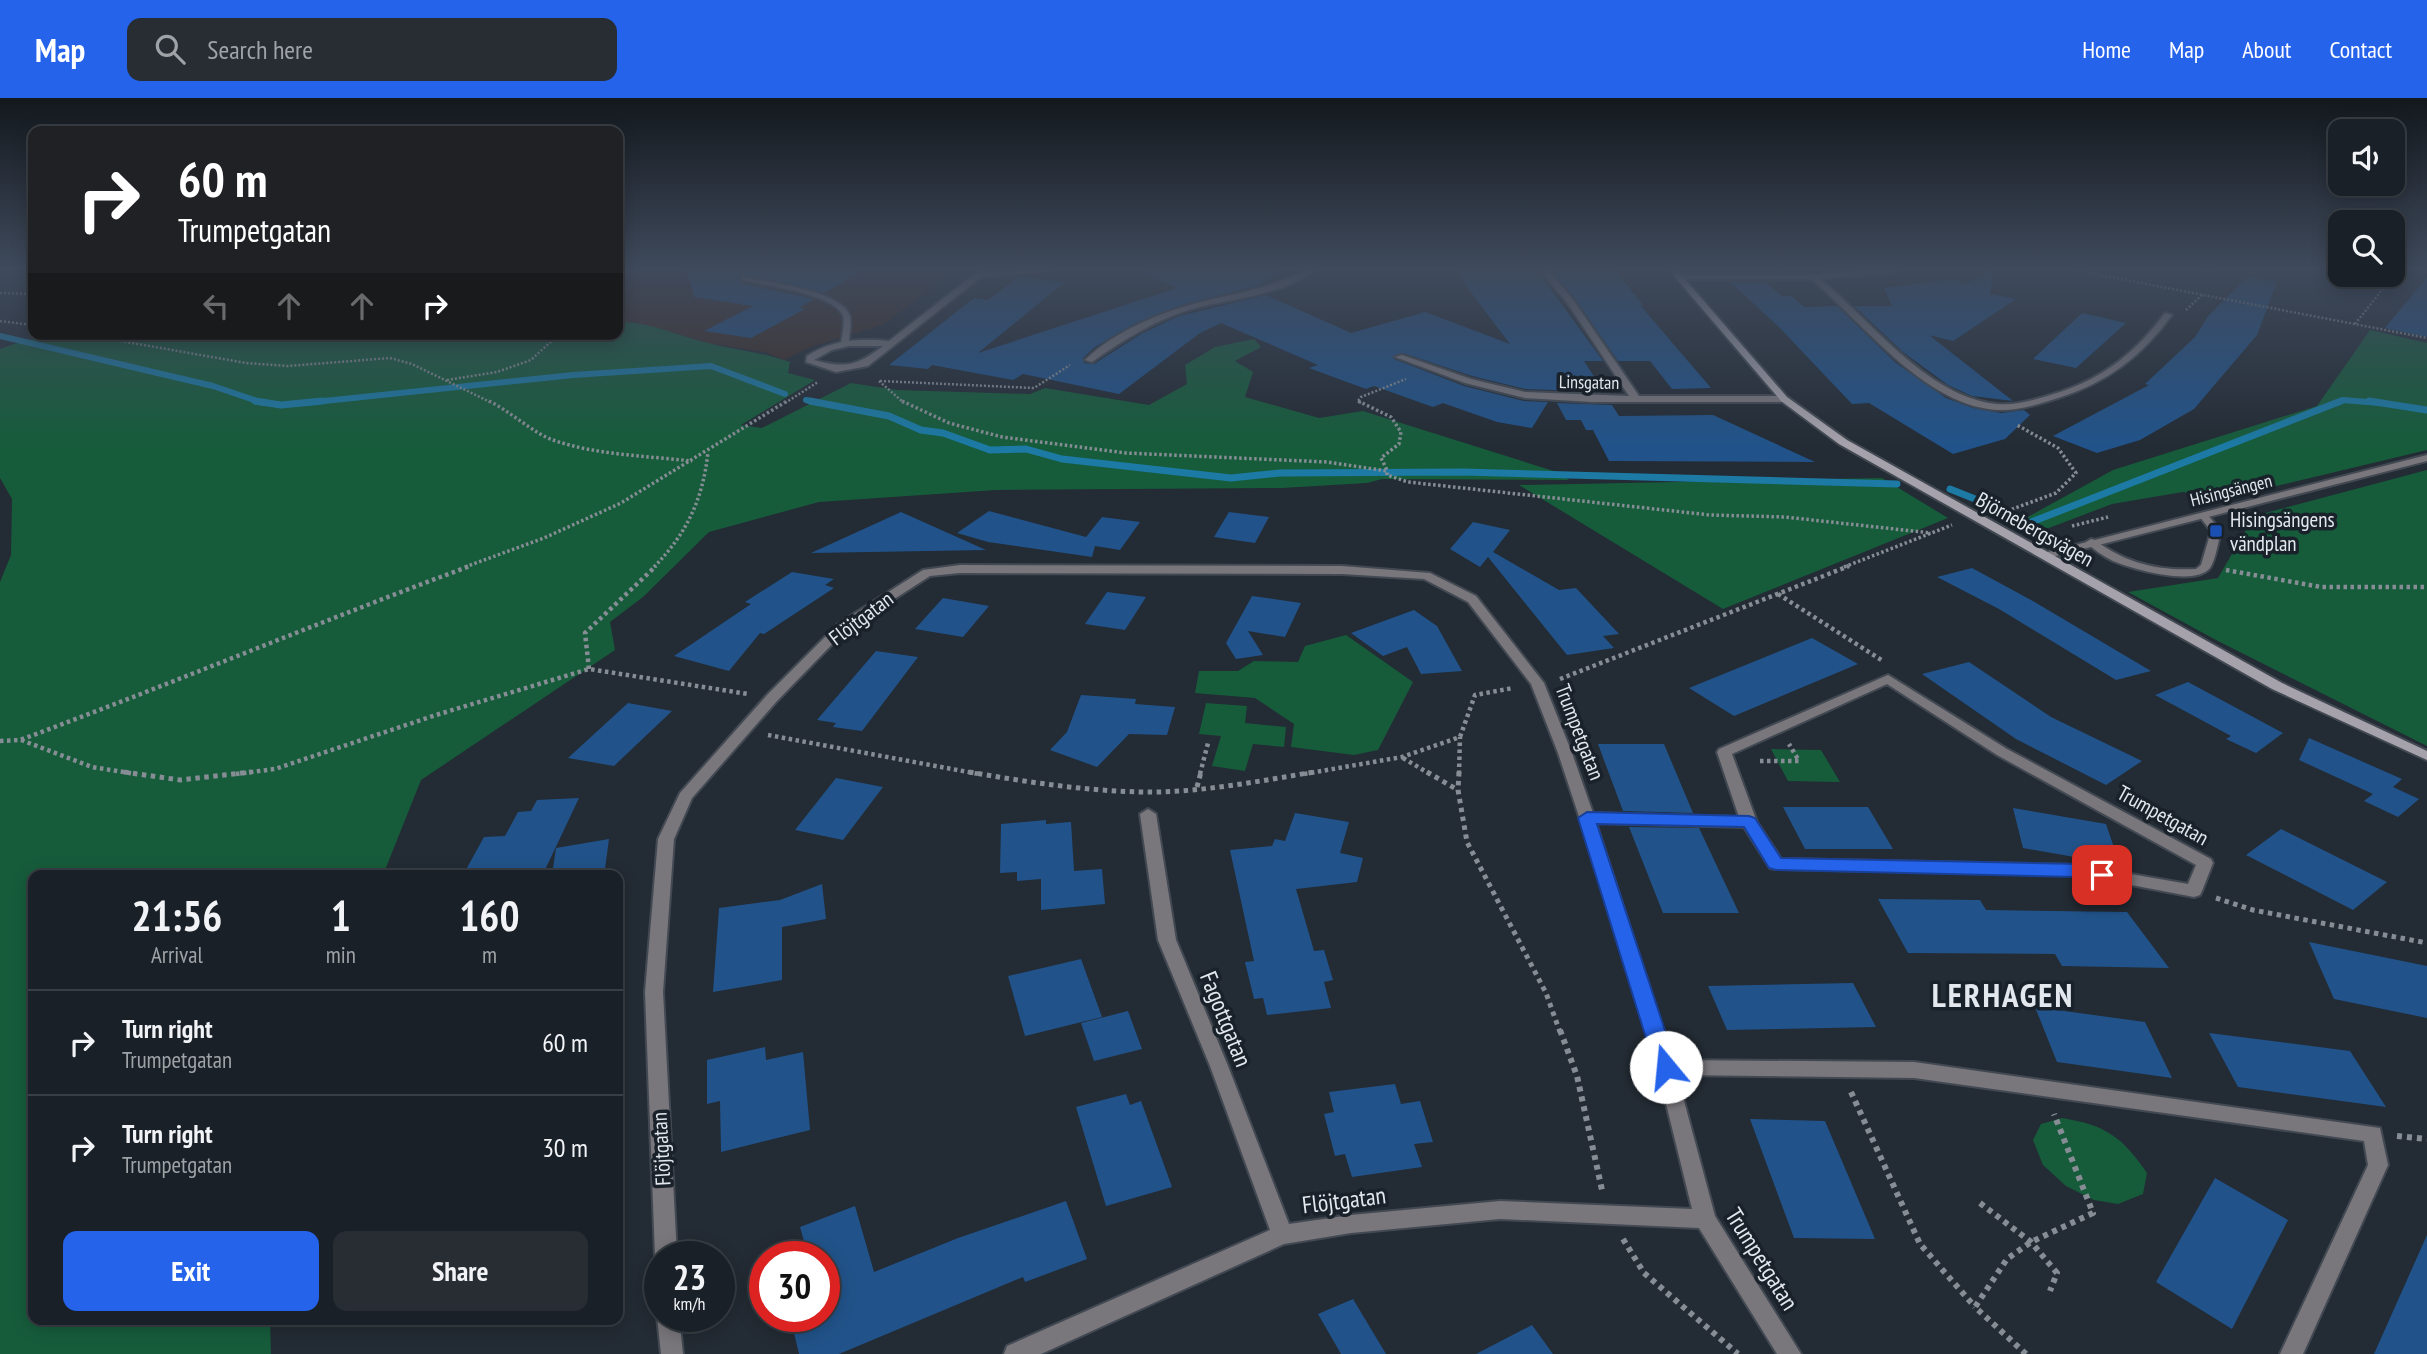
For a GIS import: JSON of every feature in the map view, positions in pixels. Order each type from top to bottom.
[{"type":"street","points":[[891,344],[845,343],[810,358],[810,362],[816,366],[850,369],[865,364],[891,344],[911,329]]},
{"type":"street","points":[[1089,360],[1136,329]]},
{"type":"street","points":[[1588,329],[1636,399]]},
{"type":"street","name":"Björnebergsvägen","points":[[1723,329],[1784,399],[1843,442],[2277,686],[2427,756]]},
{"type":"street","points":[[1872,329],[1919,370],[1962,399],[1994,407],[2010,407],[2064,393],[2111,374],[2159,329]]},
{"type":"street","name":"Linsgatan","points":[[1399,357],[1487,387],[1525,395],[1636,399],[1784,399]]},
{"type":"street","name":"Hisingsängen","points":[[2045,556],[2091,542],[2204,516],[2427,458]]},
{"type":"street","name":"Flöjtgatan","points":[[665,1241],[654,992],[666,839],[685,796],[772,698],[842,627],[927,573],[960,569],[1342,570],[1426,576],[1472,599],[1525,666]]},
{"type":"street","name":"Trumpetgatan","points":[[1525,666],[1537,683],[1587,818],[1666,1067],[1705,1219],[1790,1354]]},
{"type":"street","name":"Trumpetgatan","points":[[1888,679],[2003,752],[2205,863],[2194,891],[2079,870],[1776,864],[1749,822],[1724,752],[1888,679]]},
{"type":"street","name":"Fagottgatan","points":[[1148,814],[1167,940],[1219,1066],[1282,1235]]},
{"type":"street","points":[[1587,818],[1749,822]]},
{"type":"street","points":[[1666,1067],[1914,1070],[2373,1134],[2378,1165],[2291,1354]]},
{"type":"street","name":"Flöjtgatan","points":[[1015,1354],[1282,1235],[1351,1224],[1500,1210],[1705,1219]]},
{"type":"street","points":[[670,1332],[672,1354]]},
{"type":"lane","points":[[845,343],[846,329]]},
{"type":"lane","points":[[2091,542],[2099,549],[2136,566],[2172,572],[2199,572],[2206,566],[2216,531],[2204,516]]},
{"type":"path","points":[[2379,329],[2427,338]]},
{"type":"path","points":[[115,340],[246,363],[288,366],[390,358],[412,364],[508,410],[551,440],[601,450],[692,461]]},
{"type":"path","points":[[447,380],[497,372],[531,360],[553,340]]},
{"type":"path","points":[[850,369],[857,376],[879,381],[1034,388],[1070,365],[1089,360]]},
{"type":"path","points":[[0,741],[20,740],[150,692],[345,612],[544,538],[621,503],[836,369]]},
{"type":"path","points":[[1411,377],[1361,397],[1358,401],[1391,417],[1401,432],[1399,444],[1381,458],[1380,462],[1387,475],[1392,478],[1408,482],[1710,515],[1785,517],[1934,533]]},
{"type":"path","points":[[879,381],[906,404],[949,423],[1002,437],[1126,453],[1327,461],[1387,471]]},
{"type":"path","points":[[1994,407],[2028,433]]},
{"type":"path","points":[[1738,1354],[1644,1273],[1607,1214],[1577,1076],[1546,993],[1467,842],[1458,790],[1460,737],[1475,695],[1570,678],[1975,517],[2002,514],[2073,482],[2076,474],[2058,448],[2009,427]]},
{"type":"path","points":[[589,669],[584,633],[608,607],[670,554],[691,519],[708,481],[708,451]]},
{"type":"path","points":[[2225,560],[2221,569],[2321,587],[2427,587]]},
{"type":"path","points":[[1777,594],[1884,662]]},
{"type":"path","points":[[20,740],[92,767],[180,780],[275,769],[436,715],[589,669],[772,698]]},
{"type":"path","points":[[743,730],[1035,784],[1146,792],[1259,781],[1402,757],[1460,737]]},
{"type":"path","points":[[1197,787],[1208,743]]},
{"type":"path","points":[[1402,757],[1458,790]]},
{"type":"path","points":[[2194,891],[2253,910],[2427,943]]},
{"type":"path","points":[[1840,1068],[1920,1244],[1975,1307],[2026,1354]]},
{"type":"path","points":[[1975,1307],[2007,1259],[2031,1242],[2093,1213],[2044,1087]]},
{"type":"path","points":[[1980,1203],[2031,1242],[2057,1273],[2050,1291]]},
{"type":"shaded area","points":[[656,329],[870,329],[810,347],[784,360],[765,352],[707,343]]},
{"type":"green space","points":[[623,329],[660,329],[790,362],[788,373],[815,380],[741,425],[762,428],[851,383],[897,390],[1030,394],[1045,388],[1149,405],[1187,384],[1185,365],[1215,347],[1254,339],[1261,347],[1235,361],[1253,372],[1245,397],[1319,418],[1363,411],[1560,473],[1569,480],[1382,479],[1367,483],[1282,488],[996,490],[819,502],[709,532],[643,597],[610,622],[615,650],[421,780],[385,870],[28,870],[28,1325],[270,1325],[271,1354],[0,1354],[0,582],[11,555],[12,499],[0,478],[0,349],[26,340],[623,340]]},
{"type":"green space","points":[[2370,330],[2427,343],[2427,450],[2226,498],[2183,492],[2112,504],[2041,531],[2015,524],[2113,470],[2317,406]]},
{"type":"green space","points":[[2427,470],[2427,746],[2216,640],[2128,592],[2218,578],[2254,516]]},
{"type":"green space","points":[[1882,478],[1948,518],[1723,609],[1519,485]]},
{"type":"green space","points":[[1346,635],[1413,682],[1378,750],[1354,755],[1291,747],[1294,724],[1255,698],[1195,693],[1199,671],[1238,671],[1254,661],[1298,662],[1305,646]]},
{"type":"green space","points":[[1206,703],[1247,706],[1245,723],[1286,727],[1284,747],[1253,744],[1245,771],[1212,766],[1221,736],[1199,734]]},
{"type":"green space","points":[[1771,749],[1821,750],[1840,782],[1788,781]]},
{"type":"green space","points":[[2062,1118],[2090,1124],[2121,1142],[2147,1173],[2143,1194],[2118,1204],[2094,1200],[2066,1186],[2043,1165],[2033,1140],[2041,1124]]},
{"type":"building","points":[[709,329],[768,329],[751,338],[704,331]]},
{"type":"building","points":[[935,329],[1008,329],[978,353],[1053,329],[1127,329],[1095,347],[1083,358],[1084,363],[1094,364],[1152,329],[1209,329],[1119,394],[1023,374],[1013,380],[932,365],[928,369],[889,365]]},
{"type":"building","points":[[1234,329],[1341,329],[1351,333],[1366,329],[1469,329],[1510,344],[1498,329],[1580,329],[1603,361],[1584,361],[1604,392],[1525,389],[1472,376],[1403,353],[1393,356],[1394,359],[1464,386],[1524,401],[1548,402],[1532,428],[1497,422],[1443,403],[1433,407],[1374,386],[1366,389],[1309,368],[1318,365]]},
{"type":"building","points":[[1596,329],[1660,329],[1711,388],[1672,389],[1650,361],[1618,361]]},
{"type":"building","points":[[1780,329],[1860,329],[1896,363],[1946,398],[1973,408],[2001,413],[2024,410],[2030,415],[2005,439],[1953,454],[1869,403],[1852,404]]},
{"type":"building","points":[[1878,329],[1972,329],[1953,341],[1929,335],[2013,401],[1972,396],[1948,385],[1903,352]]},
{"type":"building","points":[[2065,329],[2120,329],[2076,368],[2033,359]]},
{"type":"building","points":[[2200,329],[2259,329],[2257,335],[2194,409],[2140,440],[2097,453],[2053,436],[2149,385],[2145,384],[2195,337]]},
{"type":"building","points":[[2388,329],[2427,329],[2427,337]]},
{"type":"building","points":[[1557,403],[1612,405],[1619,416],[1713,415],[1815,462],[1609,461],[1593,430],[1586,430],[1581,420],[1566,420]]},
{"type":"building","points":[[989,511],[1086,537],[1102,517],[1140,522],[1120,550],[1095,546],[1092,557],[988,542],[957,533]]},
{"type":"building","points":[[901,512],[986,550],[811,553]]},
{"type":"building","points":[[1229,512],[1269,517],[1255,543],[1214,537]]},
{"type":"building","points":[[1473,522],[1510,530],[1493,552],[1559,590],[1576,588],[1619,634],[1603,636],[1614,648],[1567,655],[1488,557],[1480,567],[1450,549]]},
{"type":"building","points":[[1972,568],[2151,671],[2116,680],[1999,609],[1937,577]]},
{"type":"building","points":[[792,572],[834,579],[825,585],[834,588],[764,634],[760,633],[729,671],[674,656],[751,604],[745,602]]},
{"type":"building","points":[[1107,592],[1146,597],[1125,630],[1085,624]]},
{"type":"building","points":[[1252,596],[1301,603],[1285,637],[1248,631],[1263,655],[1236,659],[1226,643]]},
{"type":"building","points":[[943,598],[989,606],[963,637],[915,629]]},
{"type":"building","points":[[1414,610],[1437,626],[1462,671],[1421,674],[1407,647],[1383,656],[1351,633]]},
{"type":"building","points":[[1812,638],[1858,664],[1734,716],[1689,688]]},
{"type":"building","points":[[876,651],[918,657],[862,731],[833,727],[836,723],[817,720]]},
{"type":"building","points":[[1969,662],[2051,717],[2142,761],[2106,785],[2016,739],[1922,674]]},
{"type":"building","points":[[2188,682],[2283,733],[2256,753],[2226,739],[2231,736],[2155,695]]},
{"type":"building","points":[[1081,695],[1136,699],[1135,704],[1175,707],[1167,735],[1129,734],[1097,767],[1050,750],[1067,732]]},
{"type":"building","points":[[628,703],[672,711],[614,766],[568,758]]},
{"type":"building","points":[[2309,738],[2402,779],[2393,787],[2419,799],[2398,817],[2364,801],[2373,794],[2299,760]]},
{"type":"building","points":[[1598,744],[1664,744],[1693,813],[1623,811]]},
{"type":"building","points":[[836,778],[883,787],[843,840],[795,830]]},
{"type":"building","points":[[579,798],[545,870],[466,870],[484,837],[505,836],[518,812],[531,811],[537,800]]},
{"type":"building","points":[[1783,807],[1868,807],[1893,849],[1805,849]]},
{"type":"building","points":[[2013,808],[2106,824],[2120,865],[2023,848]]},
{"type":"building","points":[[1295,813],[1349,822],[1340,853],[1363,858],[1357,882],[1296,889],[1314,951],[1324,950],[1333,980],[1324,982],[1331,1008],[1267,1015],[1263,998],[1254,999],[1245,962],[1254,961],[1230,850],[1272,846],[1275,839],[1285,841]]},
{"type":"building","points":[[1046,820],[1046,824],[1071,822],[1074,871],[1102,869],[1105,904],[1041,910],[1041,879],[1017,881],[1017,872],[1000,873],[1001,824]]},
{"type":"building","points":[[1629,827],[1699,828],[1739,913],[1663,913]]},
{"type":"building","points":[[2281,829],[2387,882],[2353,910],[2246,855]]},
{"type":"building","points":[[609,839],[605,869],[553,870],[556,848]]},
{"type":"building","points":[[822,884],[826,919],[782,927],[782,980],[713,992],[719,908],[780,900]]},
{"type":"building","points":[[1878,899],[1980,900],[1986,910],[2127,912],[2169,968],[2062,966],[2055,954],[1908,953]]},
{"type":"building","points":[[2309,942],[2427,966],[2427,1018],[2334,999]]},
{"type":"building","points":[[1081,959],[1102,1017],[1025,1036],[1008,976]]},
{"type":"building","points":[[1853,983],[1876,1027],[1727,1030],[1708,986]]},
{"type":"building","points":[[2035,1007],[2145,1022],[2172,1078],[2057,1062]]},
{"type":"building","points":[[1128,1011],[1142,1049],[1094,1061],[1081,1023]]},
{"type":"building","points":[[2209,1033],[2350,1051],[2386,1107],[2238,1087]]},
{"type":"building","points":[[765,1047],[766,1060],[803,1052],[810,1130],[721,1152],[720,1101],[707,1104],[707,1060]]},
{"type":"building","points":[[1395,1084],[1401,1104],[1420,1101],[1433,1142],[1414,1144],[1422,1167],[1352,1177],[1345,1154],[1335,1156],[1324,1114],[1334,1112],[1329,1092]]},
{"type":"building","points":[[1126,1094],[1130,1105],[1141,1101],[1172,1187],[1106,1206],[1076,1107]]},
{"type":"building","points":[[1750,1119],[1825,1121],[1875,1239],[1794,1238]]},
{"type":"building","points":[[2215,1178],[2288,1220],[2232,1329],[2156,1282]]},
{"type":"building","points":[[1066,1201],[1087,1259],[1025,1282],[1023,1277],[839,1354],[799,1354],[794,1332],[840,1332],[840,1241],[804,1241],[800,1227],[855,1206],[874,1272],[958,1238]]},
{"type":"building","points":[[2427,1235],[2427,1354],[2374,1354]]},
{"type":"building","points":[[1353,1299],[1386,1354],[1341,1354],[1318,1314]]},
{"type":"building","points":[[1532,1325],[1553,1354],[1476,1354]]},
{"type":"waterway","points":[[0,336],[213,386],[259,402]]},
{"type":"waterway","points":[[305,403],[573,375],[711,366],[785,394]]},
{"type":"waterway","points":[[806,400],[812,401]]},
{"type":"waterway","points":[[259,402],[281,405],[322,401]]},
{"type":"waterway","points":[[812,401],[889,416],[921,430],[943,433],[990,450],[1026,449],[1062,459],[1231,478],[1280,473],[1463,472],[1897,484]]},
{"type":"waterway","points":[[812,401],[819,403]]},
{"type":"waterway","points":[[2020,519],[2029,523],[2341,401]]},
{"type":"waterway","points":[[2337,403],[2341,401]]},
{"type":"waterway","points":[[2341,401],[2380,403]]},
{"type":"waterway","points":[[2369,401],[2427,410]]},
{"type":"waterway","points":[[259,402],[263,403]]},
{"type":"waterway","points":[[1950,489],[1990,505]]},
{"type":"place","name":"Hisingsängens vändplan","points":[[2216,531]]},
{"type":"district","name":"LERHAGEN","points":[[2003,994]]},
{"type":"route","points":[[1666,1067],[1587,818],[1749,822],[1776,864],[2079,870],[2102,875]]}]
